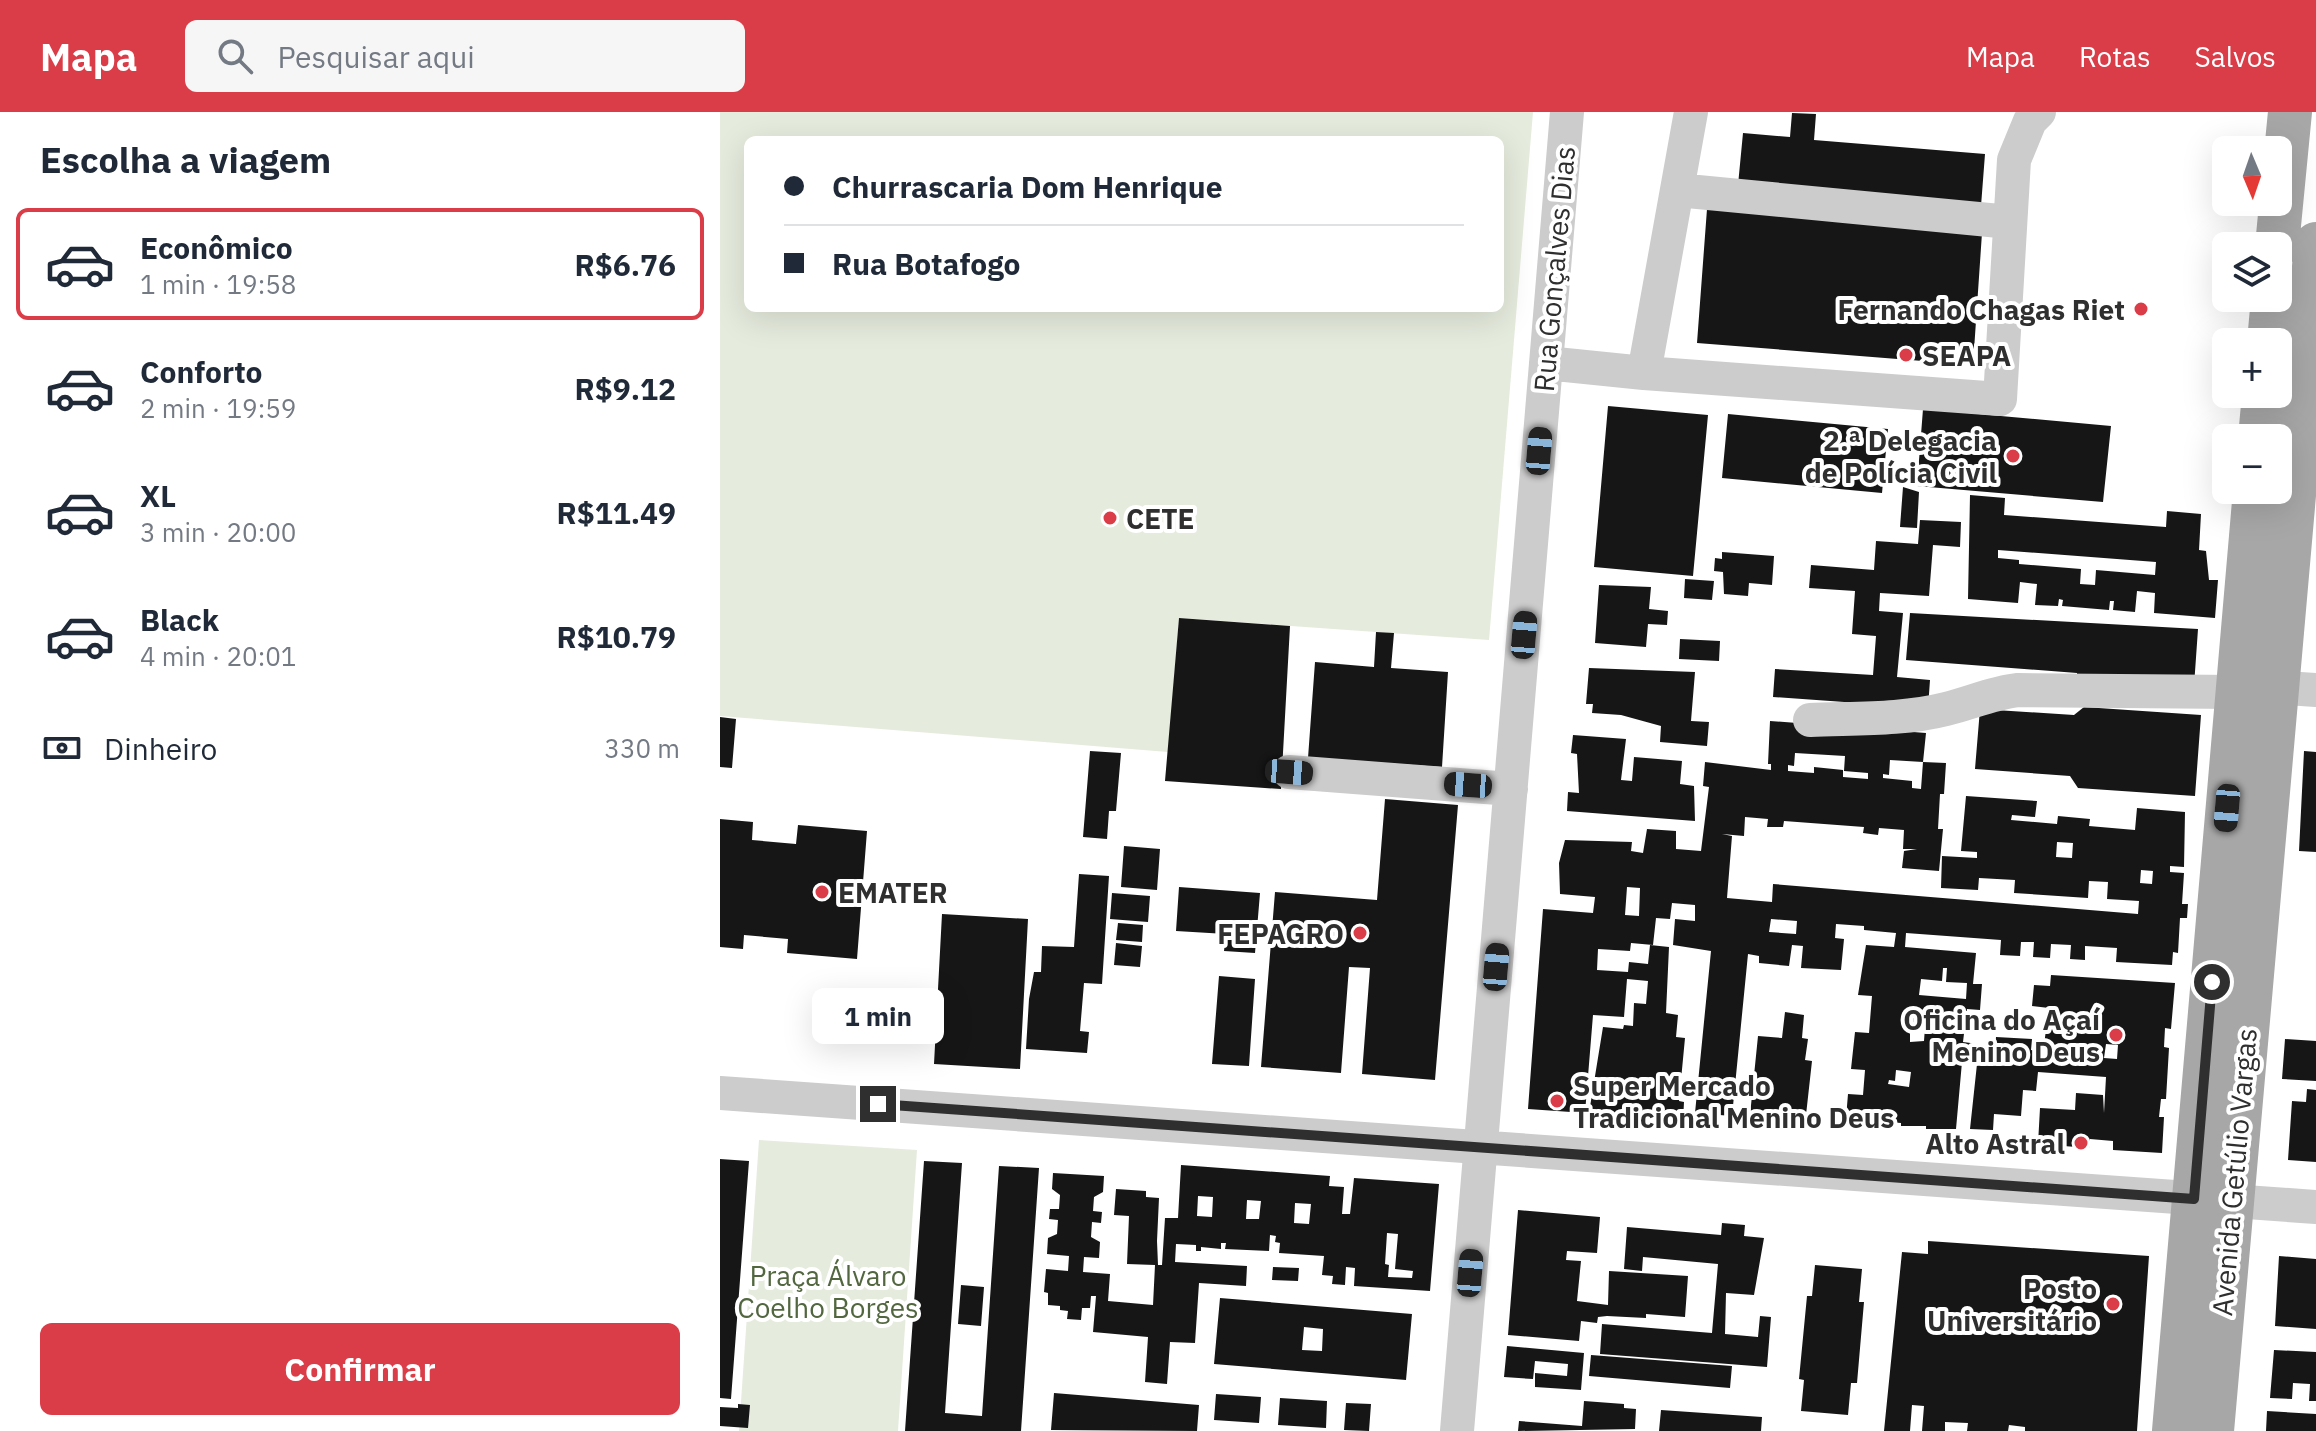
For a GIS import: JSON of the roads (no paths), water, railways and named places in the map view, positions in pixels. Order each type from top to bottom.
[{"type":"main road","name":"Avenida Getúlio Vargas","points":[[2290,112],[2306,252],[2292,448]]},
{"type":"main road","name":"Avenida Getúlio Vargas","points":[[2174,1431],[2212,1200],[2262,700],[2288,504]]},
{"type":"main road","name":"Avenida Getúlio Vargas","points":[[2212,1200],[2212,1431]]},
{"type":"street","name":"Rua Gonçalves Dias","points":[[1457,1431],[1567,112]]},
{"type":"street","points":[[1644,373],[1691,112]]},
{"type":"street","points":[[1546,363],[2000,399],[2014,160],[2030,121],[2039,112]]},
{"type":"street","points":[[1677,190],[2010,222]]},
{"type":"street","points":[[1810,720],[1915,715],[1948,709],[1991,693],[2018,690],[2262,700]]},
{"type":"street","points":[[1289,772],[1511,789]]},
{"type":"street","points":[[720,1093],[2316,1207]]},
{"type":"place","name":"Fernando Chagas Riet","points":[[2141,309]]},
{"type":"place","name":"SEAPA","points":[[1906,355]]},
{"type":"place","name":"2.ª Delegacia de Polícia Civil","points":[[2013,456]]},
{"type":"place","name":"CETE","points":[[1110,518]]},
{"type":"place","name":"EMATER","points":[[822,892]]},
{"type":"place","name":"FEPAGRO","points":[[1360,933]]},
{"type":"place","name":"Oficina do Açaí Menino Deus","points":[[2116,1035]]},
{"type":"place","name":"Super Mercado Tradicional Menino Deus","points":[[1557,1101]]},
{"type":"place","name":"Alto Astral","points":[[2081,1143]]},
{"type":"place","name":"Posto Universitário","points":[[2113,1304]]},
{"type":"park label","name":"Praça Álvaro Coelho Borges","points":[[828,1291]]}]
